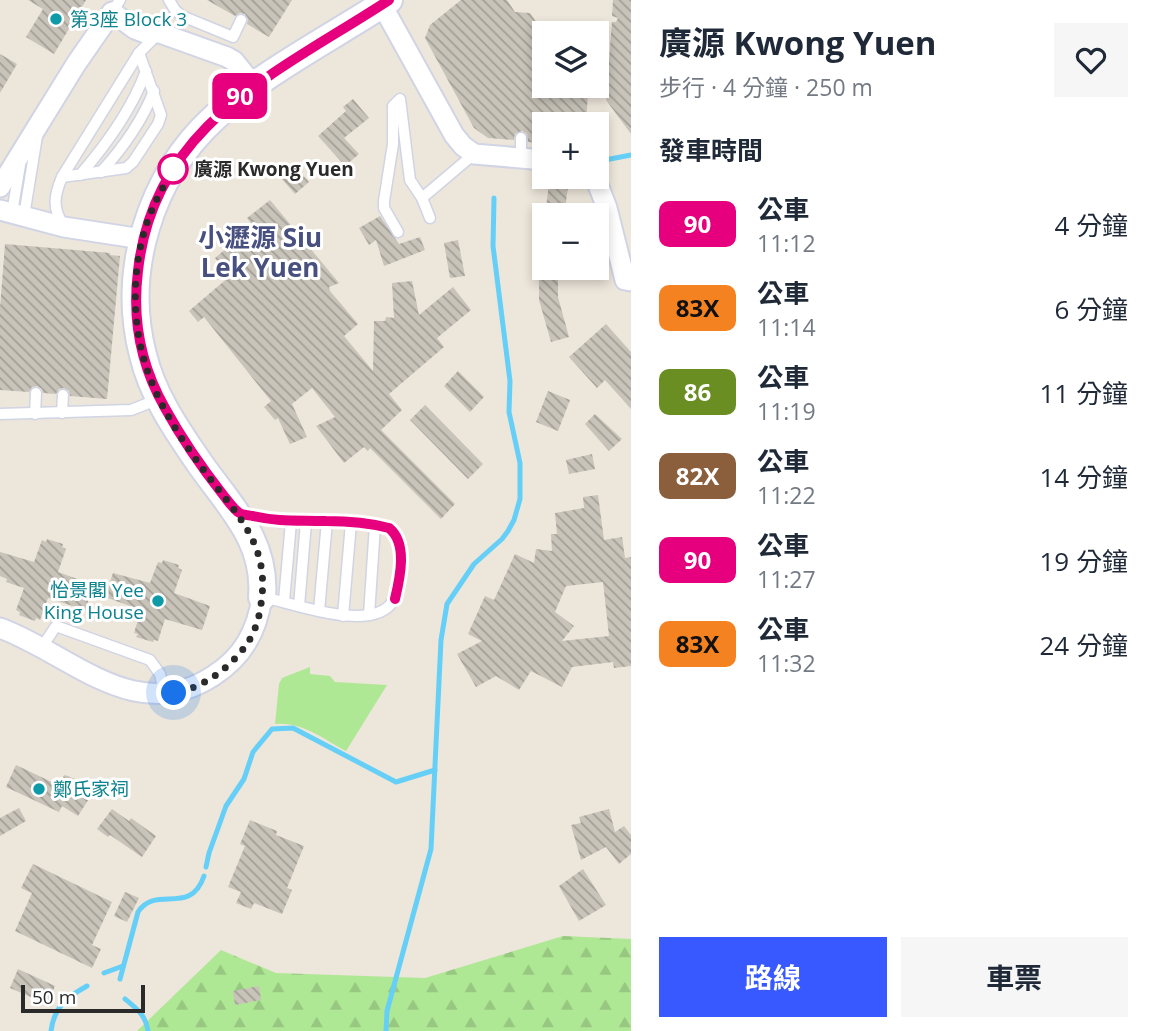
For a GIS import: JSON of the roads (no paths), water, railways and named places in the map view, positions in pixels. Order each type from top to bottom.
[{"type":"street","points":[[0,628],[43,647],[110,685],[130,691],[163,693],[191,689],[217,674],[234,660],[273,599],[257,550],[239,513],[209,477],[159,399],[143,356],[138,331],[136,284],[142,239],[152,209],[177,162],[212,119],[254,86],[386,2],[454,135],[463,146],[474,153],[532,159]]},
{"type":"street","points":[[0,187],[76,64],[116,6],[135,29],[145,33],[160,33],[228,57],[254,86]]},
{"type":"street","points":[[600,189],[629,285]]},
{"type":"street","points":[[12,213],[64,227],[142,239]]},
{"type":"lane","points":[[169,0],[182,16],[233,37],[242,20]]},
{"type":"lane","points":[[64,227],[56,215],[54,197],[62,177],[139,53],[160,33]]},
{"type":"lane","points":[[62,177],[126,168],[133,162],[158,124],[161,115],[139,53]]},
{"type":"lane","points":[[80,175],[97,155],[138,93],[146,71]]},
{"type":"lane","points":[[101,173],[118,154],[146,110],[154,91]]},
{"type":"lane","points":[[398,232],[384,208],[384,201],[393,144],[393,106],[400,99],[410,180],[422,198],[430,218]]},
{"type":"lane","points":[[12,213],[39,125]]},
{"type":"lane","points":[[521,138],[521,159]]},
{"type":"lane","points":[[12,213],[23,151]]},
{"type":"lane","points":[[422,198],[474,153]]},
{"type":"lane","points":[[35,414],[36,393]]},
{"type":"lane","points":[[62,413],[63,395]]},
{"type":"lane","points":[[0,414],[131,410],[159,399]]},
{"type":"lane","points":[[239,513],[290,522],[327,521],[389,528],[396,534],[400,544],[395,599],[383,611],[369,615],[343,615],[273,599],[290,522]]},
{"type":"lane","points":[[319,611],[327,521]]},
{"type":"lane","points":[[299,607],[306,522]]},
{"type":"lane","points":[[343,615],[351,523]]},
{"type":"lane","points":[[369,615],[375,525]]},
{"type":"lane","points":[[43,647],[56,626],[150,660],[160,674],[163,693]]},
{"type":"waterway","points":[[609,159],[631,155]]},
{"type":"waterway","points":[[386,1031],[387,1011],[431,849],[441,640],[447,604],[474,564],[508,531],[520,499],[520,463],[509,412],[510,381],[493,246],[494,198]]},
{"type":"waterway","points":[[206,867],[226,806],[244,779],[253,752],[272,729],[293,728],[396,782],[435,770]]},
{"type":"waterway","points":[[120,979],[138,912],[145,904],[154,900],[190,895],[198,888],[204,876]]},
{"type":"waterway","points":[[104,973],[123,966]]},
{"type":"waterway","points":[[51,1031],[58,1009],[73,994],[87,986]]},
{"type":"waterway","points":[[125,999],[143,1016],[148,1031]]},
{"type":"place","name":"第3座 Block 3","points":[[56,19]]},
{"type":"place","name":"廣源 Kwong Yuen","points":[[173,169]]},
{"type":"place","name":"怡景閣 Yee King House","points":[[158,601]]},
{"type":"place","name":"鄭氏家祠","points":[[39,789]]},
{"type":"district","name":"小瀝源 Siu Lek Yuen","points":[[260,252]]}]
